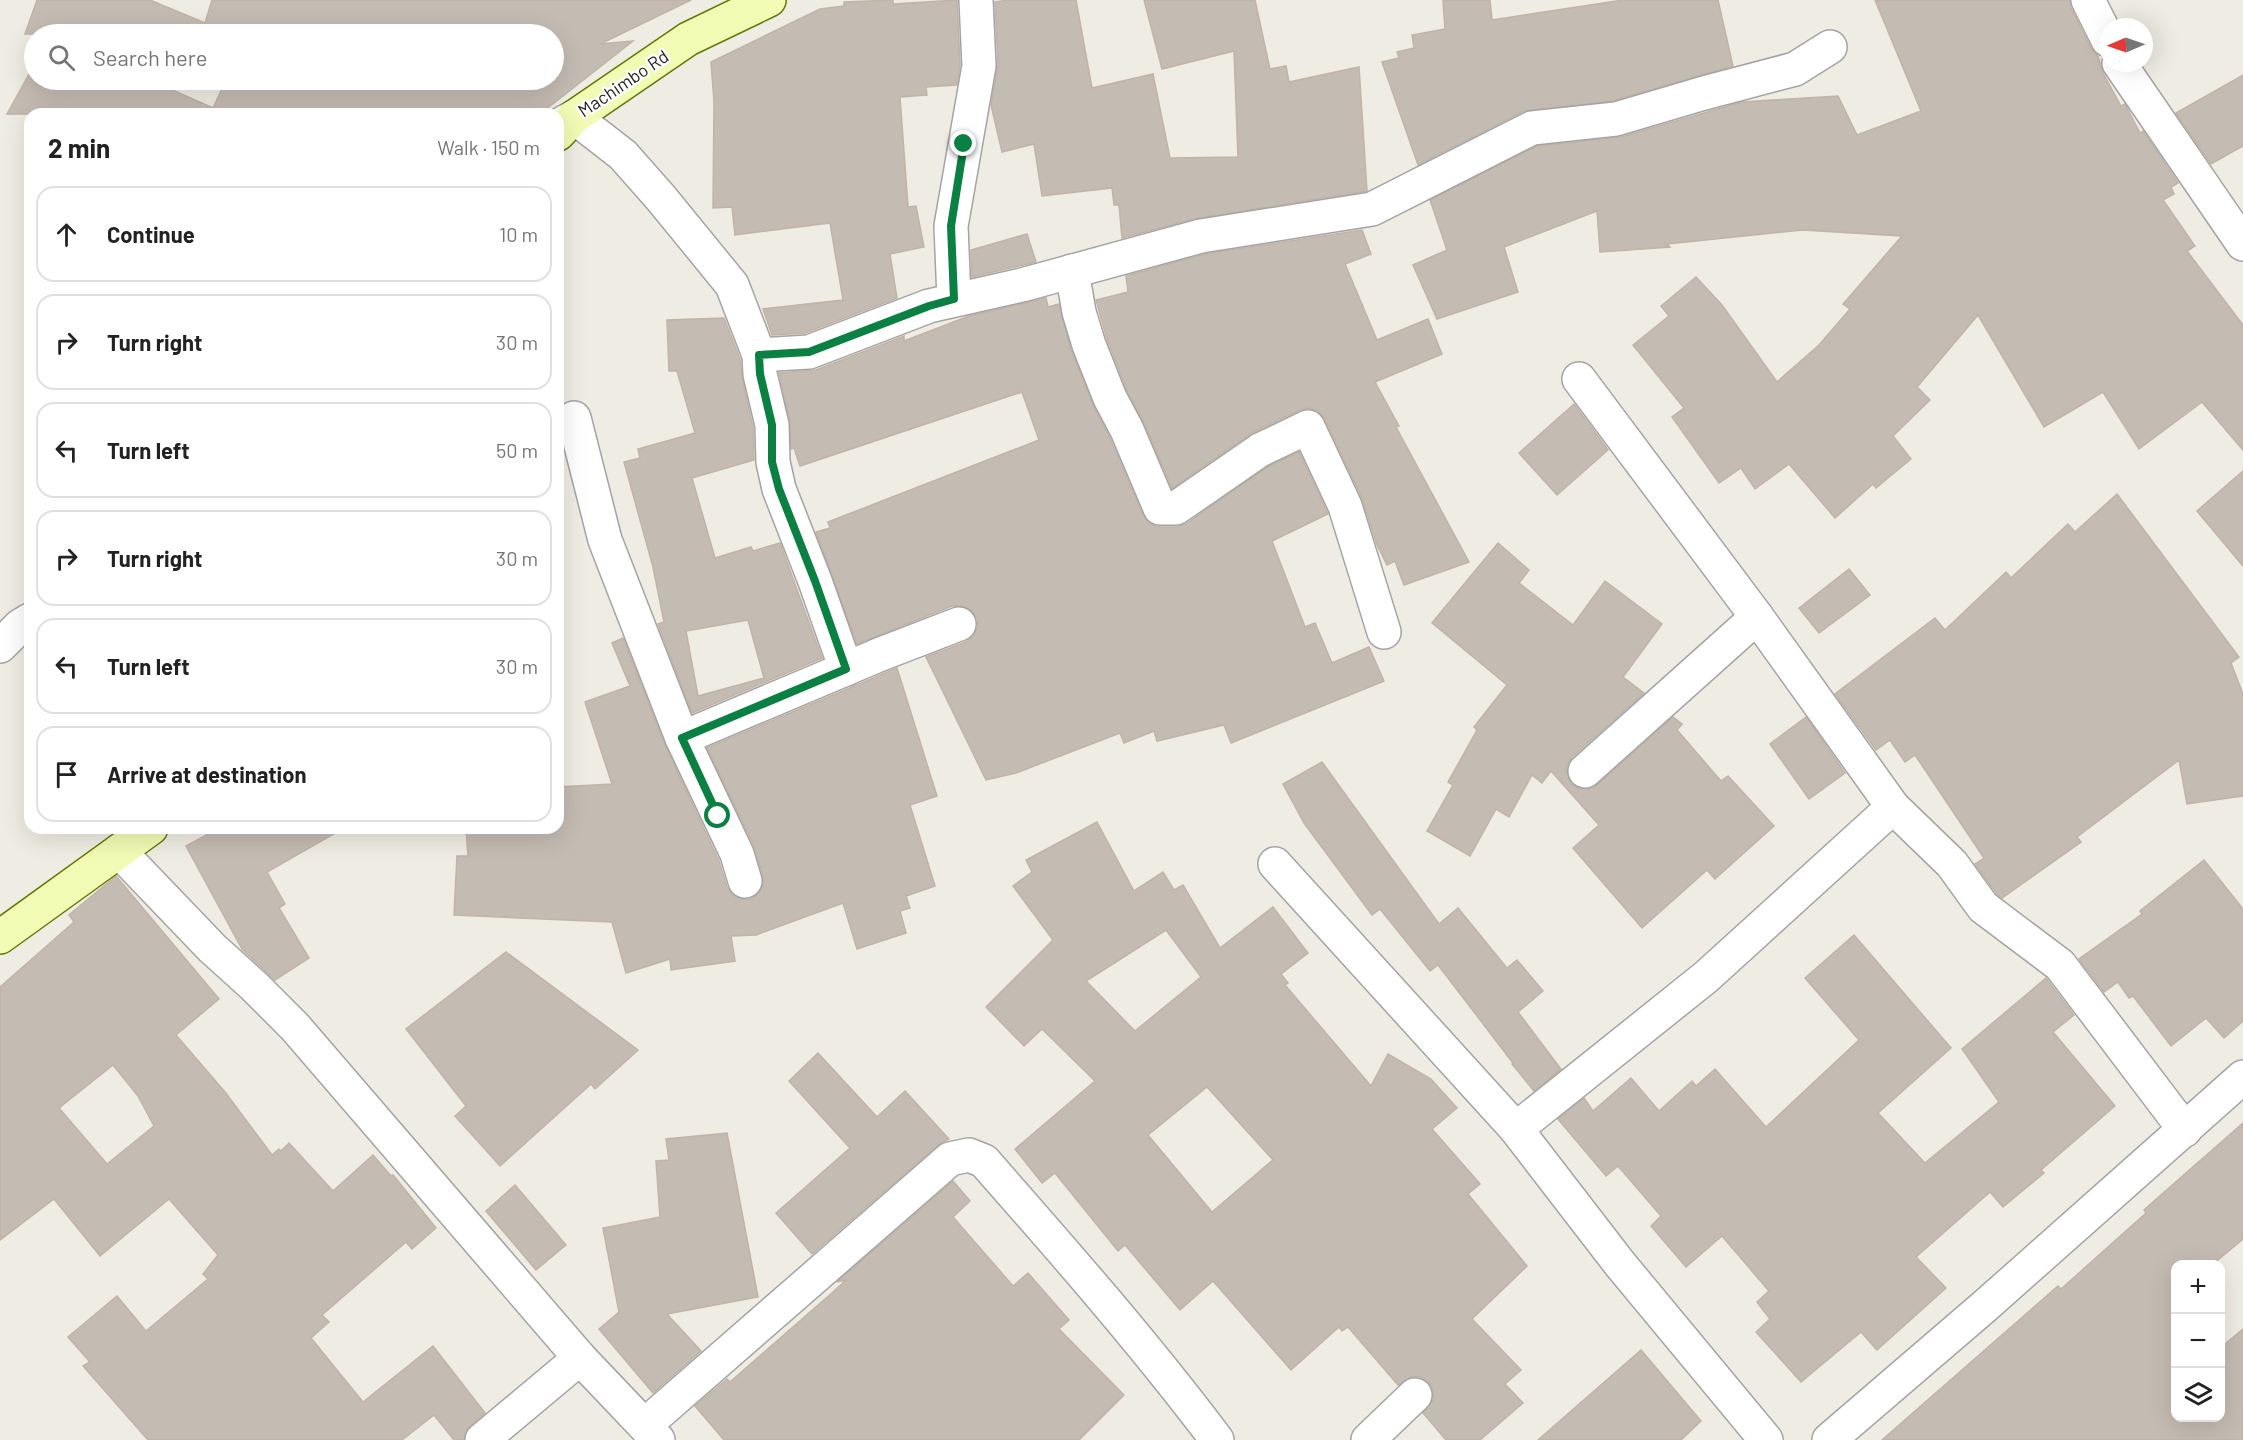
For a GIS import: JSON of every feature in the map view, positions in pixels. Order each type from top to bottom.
[{"type":"street","name":"Machimbo Rd","points":[[564,125],[688,39],[769,0]]},
{"type":"street","points":[[954,299],[951,226],[979,66],[976,0]]},
{"type":"street","points":[[2088,0],[2099,22]]},
{"type":"street","points":[[759,355],[809,352],[929,306],[1022,285],[1201,236],[1372,209],[1532,128],[1616,119],[1795,69],[1830,47]]},
{"type":"street","points":[[2125,72],[2243,244]]},
{"type":"street","points":[[564,126],[623,155],[662,198],[732,285],[759,355],[760,374],[772,425],[772,462],[779,489],[846,669]]},
{"type":"street","points":[[1072,271],[1079,312],[1089,345],[1110,398],[1127,430],[1160,508],[1176,508],[1260,450],[1308,428],[1345,506],[1384,632]]},
{"type":"street","points":[[1579,379],[1757,617],[1893,807],[1952,864],[1983,907],[2060,965],[2185,1130]]},
{"type":"street","points":[[574,418],[606,540],[682,738],[737,854],[745,881]]},
{"type":"street","points":[[1585,771],[1757,617]]},
{"type":"street","points":[[0,646],[24,624]]},
{"type":"street","points":[[682,738],[959,624]]},
{"type":"street","points":[[1516,1129],[1706,977],[1893,807]]},
{"type":"street","points":[[0,937],[143,834]]},
{"type":"street","points":[[119,851],[212,948],[295,1028],[580,1358],[652,1433],[950,1159],[969,1155],[984,1161],[1069,1258],[1165,1371],[1217,1440]]},
{"type":"street","points":[[1275,864],[1516,1129],[1620,1264],[1766,1440]]},
{"type":"street","points":[[1829,1440],[1985,1306],[2243,1077]]},
{"type":"street","points":[[482,1440],[580,1358]]},
{"type":"street","points":[[1368,1440],[1415,1395]]},
{"type":"building","points":[[37,0],[150,0],[205,23],[212,0],[691,0],[600,44],[633,41],[548,108],[213,108],[221,90],[564,90],[564,24],[29,24]]},
{"type":"building","points":[[893,0],[893,4],[957,0],[960,65],[957,85],[926,87],[927,95],[900,97],[908,207],[916,206],[924,247],[890,254],[897,298],[805,333],[772,335],[763,309],[843,300],[830,223],[735,235],[732,207],[713,208],[714,102],[711,62],[820,9],[844,6],[844,2]]},
{"type":"building","points":[[1076,0],[1092,88],[1153,74],[1170,158],[1238,157],[1234,51],[1162,69],[1144,0],[1255,0],[1270,69],[1286,66],[1289,82],[1359,67],[1367,191],[1198,218],[1122,238],[1119,205],[1114,205],[1112,188],[1042,196],[1034,144],[1002,152],[991,105],[998,65],[995,2]]},
{"type":"building","points":[[1443,0],[1490,0],[1492,20],[1623,0],[1718,0],[1733,66],[1612,101],[1524,111],[1418,165],[1382,62],[1399,58],[1397,52],[1414,48],[1412,35],[1445,29]]},
{"type":"building","points":[[1875,0],[2069,0],[2091,48],[2098,56],[2099,72],[2103,72],[2121,106],[2125,104],[2140,133],[2143,131],[2178,183],[2171,187],[2174,194],[2163,200],[2195,246],[2187,251],[2243,325],[2243,450],[2202,402],[2139,449],[2103,392],[2044,427],[1978,315],[1917,387],[1930,400],[1893,436],[1911,459],[1876,488],[1873,484],[1835,518],[1789,464],[1755,489],[1741,468],[1719,483],[1672,417],[1684,408],[1633,345],[1669,316],[1661,306],[1696,277],[1722,305],[1777,382],[1819,345],[1850,309],[1843,304],[1902,236],[1802,230],[1667,244],[1670,247],[1600,252],[1597,211],[1504,247],[1518,292],[1437,319],[1413,265],[1447,250],[1430,200],[1537,146],[1621,137],[1742,102],[1838,96],[1857,135],[1921,111]]},
{"type":"building","points":[[2243,75],[2243,146],[2211,164],[2176,113]]},
{"type":"building","points":[[24,83],[24,90],[172,90],[213,108],[24,108],[24,114],[7,114]]},
{"type":"building","points":[[1362,230],[1371,254],[1345,264],[1377,340],[1428,319],[1442,354],[1375,382],[1399,426],[1396,427],[1469,562],[1404,585],[1395,561],[1387,565],[1377,545],[1362,498],[1325,419],[1318,411],[1309,408],[1300,410],[1252,433],[1172,488],[1127,390],[1107,339],[1096,300],[1128,292],[1126,276],[1205,254]]},
{"type":"building","points":[[1027,234],[1036,262],[972,277],[971,250]]},
{"type":"building","points":[[1046,298],[1048,307],[1059,304],[1071,350],[1093,405],[1110,438],[1143,515],[1150,524],[1160,527],[1176,527],[1186,524],[1269,466],[1299,452],[1328,514],[1272,541],[1305,627],[1315,623],[1332,663],[1369,647],[1384,681],[1231,743],[1224,725],[1157,741],[1154,731],[1124,743],[1120,733],[1016,773],[986,780],[926,657],[966,642],[973,636],[978,626],[977,618],[971,610],[962,606],[952,606],[857,644],[816,532],[830,528],[828,522],[1039,440],[1022,392],[800,466],[794,448],[791,449],[790,421],[779,373],[816,370],[904,336],[904,341],[969,316]]},
{"type":"building","points":[[724,318],[740,359],[753,427],[754,460],[692,478],[715,558],[751,547],[753,551],[780,543],[822,658],[692,713],[658,624],[664,622],[653,567],[624,462],[640,458],[638,449],[695,433],[677,371],[669,371],[667,320]],"holes":[[[748,620],[764,678],[698,696],[686,631]]]},
{"type":"building","points":[[1574,404],[1608,450],[1557,495],[1519,453]]},
{"type":"building","points":[[2243,471],[2243,566],[2197,511]]},
{"type":"building","points":[[2117,494],[2239,657],[2231,663],[2243,694],[2243,796],[2187,804],[2179,760],[2077,837],[2081,842],[2002,898],[1975,864],[1984,858],[1915,755],[1905,762],[1890,740],[1876,750],[1835,694],[1935,618],[1945,630],[2006,572],[2011,578],[2068,524],[2075,532]]},
{"type":"building","points":[[1498,543],[1529,570],[1519,583],[1573,625],[1605,581],[1662,624],[1623,677],[1644,693],[1572,757],[1567,765],[1567,774],[1571,784],[1580,789],[1588,789],[1597,785],[1673,717],[1682,724],[1677,730],[1721,781],[1728,776],[1774,826],[1715,879],[1707,870],[1642,928],[1573,848],[1599,825],[1551,771],[1542,783],[1532,775],[1509,817],[1496,809],[1470,856],[1427,831],[1453,785],[1448,782],[1477,730],[1474,727],[1507,685],[1432,623]]},
{"type":"building","points":[[1849,569],[1870,595],[1819,633],[1799,608]]},
{"type":"building","points":[[623,638],[665,745],[719,861],[727,887],[733,895],[741,899],[751,899],[759,893],[763,885],[763,876],[754,846],[707,748],[897,668],[937,796],[910,805],[935,886],[906,896],[910,908],[900,911],[906,933],[857,949],[843,903],[756,935],[731,936],[735,961],[671,970],[670,959],[626,973],[612,922],[454,915],[457,856],[468,856],[466,834],[564,834],[564,787],[612,784],[585,702],[630,686],[612,643]]},
{"type":"building","points":[[1806,717],[1845,773],[1809,799],[1770,744]]},
{"type":"building","points":[[1322,762],[1439,924],[1458,908],[1507,968],[1517,960],[1543,991],[1518,1012],[1561,1069],[1534,1091],[1438,965],[1430,971],[1380,909],[1372,915],[1304,823],[1283,784]]},
{"type":"building","points":[[1097,822],[1134,891],[1163,872],[1174,890],[1183,885],[1220,948],[1273,907],[1308,953],[1281,974],[1288,983],[1285,985],[1371,1086],[1388,1054],[1431,1079],[1457,1108],[1432,1129],[1480,1184],[1468,1194],[1527,1266],[1472,1319],[1521,1370],[1505,1384],[1523,1403],[1480,1440],[1446,1440],[1423,1413],[1433,1400],[1433,1391],[1429,1383],[1421,1377],[1411,1377],[1398,1385],[1348,1327],[1342,1331],[1339,1327],[1291,1370],[1213,1281],[1180,1310],[1125,1245],[1118,1251],[1055,1173],[1042,1183],[1015,1149],[1095,1081],[1042,1029],[1024,1046],[986,1007],[1053,940],[1013,886],[1032,872],[1026,860]],"holes":[[[1166,930],[1201,977],[1135,1031],[1086,981]],[[1207,1087],[1273,1160],[1212,1212],[1148,1135]]]},
{"type":"building","points":[[208,834],[334,834],[267,872],[285,904],[279,908],[309,958],[275,980],[242,949],[186,846]]},
{"type":"building","points":[[2204,860],[2243,909],[2243,1021],[2224,1038],[2206,1018],[2171,1046],[2133,996],[2129,998],[2118,982],[2104,992],[2079,959],[2142,914],[2140,911]]},
{"type":"building","points":[[116,876],[219,999],[176,1035],[225,1092],[272,1155],[279,1149],[281,1151],[289,1143],[333,1191],[373,1155],[391,1176],[393,1175],[436,1228],[412,1249],[406,1242],[322,1315],[329,1322],[311,1338],[363,1402],[433,1346],[485,1413],[470,1426],[465,1433],[464,1440],[454,1440],[434,1415],[402,1440],[148,1440],[83,1366],[90,1362],[68,1337],[117,1296],[146,1331],[208,1279],[203,1274],[218,1255],[169,1199],[100,1256],[54,1199],[0,1240],[0,987],[74,922],[69,915]],"holes":[[[113,1065],[138,1096],[154,1126],[107,1164],[59,1108]]]},
{"type":"building","points":[[1854,935],[1951,1048],[1878,1113],[1925,1163],[1999,1102],[1962,1049],[2046,978],[2074,1015],[2053,1032],[2115,1106],[2041,1170],[2044,1173],[2003,1207],[1990,1192],[1916,1257],[1946,1288],[1877,1350],[1861,1332],[1801,1382],[1756,1332],[1770,1319],[1757,1302],[1769,1291],[1722,1236],[1686,1267],[1651,1226],[1661,1216],[1618,1166],[1606,1176],[1558,1119],[1584,1098],[1593,1111],[1631,1078],[1659,1111],[1692,1081],[1696,1086],[1715,1069],[1766,1127],[1859,1040],[1805,978]]},
{"type":"building","points":[[506,952],[638,1050],[595,1089],[591,1084],[500,1166],[455,1116],[466,1106],[406,1029]]},
{"type":"building","points":[[818,1053],[877,1117],[905,1091],[949,1139],[938,1145],[812,1254],[776,1213],[850,1148],[789,1081]]},
{"type":"building","points":[[2243,1123],[2243,1239],[2218,1260],[2171,1260],[2171,1422],[2225,1422],[2225,1344],[2243,1329],[2243,1440],[1882,1440],[2058,1286],[2061,1289],[2146,1213],[2144,1210]]},
{"type":"building","points":[[727,1133],[758,1297],[667,1314],[701,1351],[653,1393],[599,1329],[619,1312],[603,1228],[660,1217],[656,1161],[669,1160],[666,1139]]},
{"type":"building","points":[[953,1181],[970,1201],[953,1217],[1013,1286],[1028,1273],[1069,1320],[1059,1329],[1124,1395],[1079,1440],[724,1440],[695,1406],[727,1379],[730,1382],[846,1280],[837,1282]]},
{"type":"building","points":[[515,1185],[566,1245],[536,1270],[486,1211]]},
{"type":"building","points":[[1641,1350],[1701,1421],[1681,1440],[1538,1440]]},
{"type":"route","points":[[718,816],[682,738],[846,669],[779,489],[772,462],[772,425],[760,374],[759,355],[809,352],[929,306],[954,299],[951,226],[964,144]]}]
